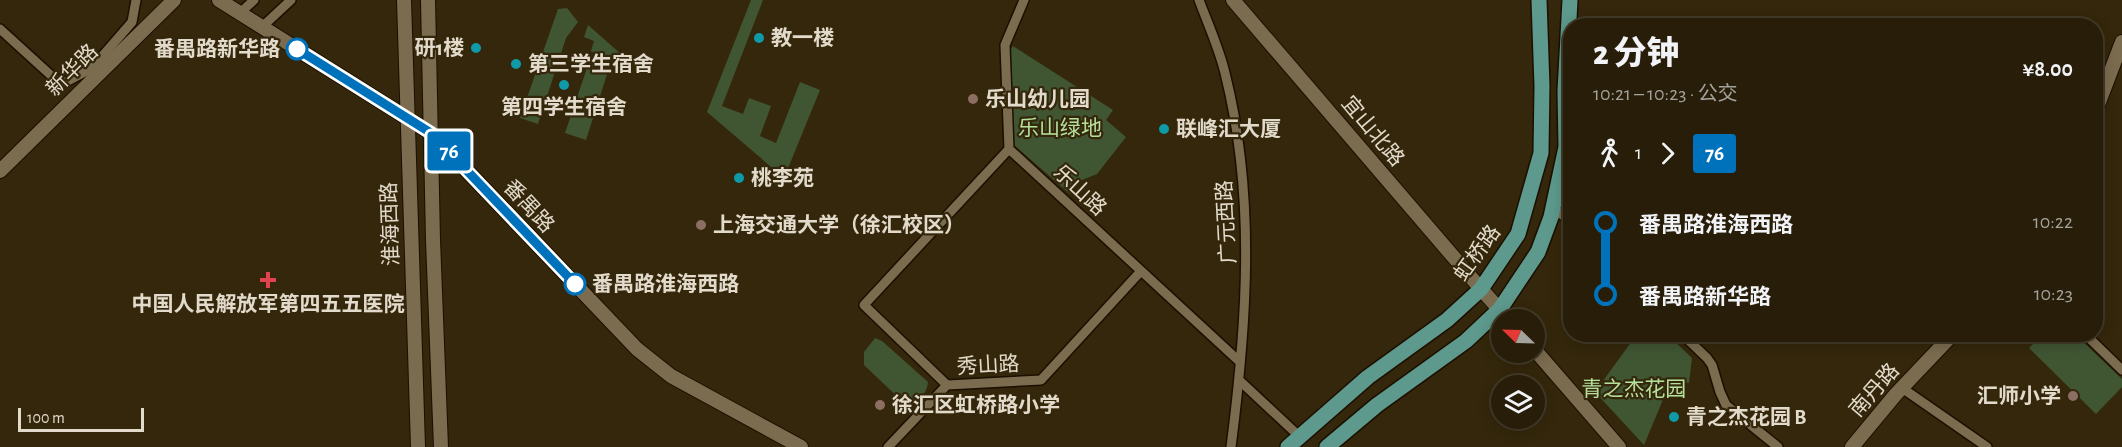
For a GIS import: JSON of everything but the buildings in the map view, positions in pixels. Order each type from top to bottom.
[{"type":"main road","name":"虹桥路","points":[[1288,447],[1368,377],[1447,320],[1481,289],[1518,234],[1541,153],[1542,86],[1539,0]]},
{"type":"main road","points":[[1570,0],[1570,18]]},
{"type":"main road","points":[[1508,309],[1538,252],[1553,209],[1563,161]]},
{"type":"main road","points":[[1327,447],[1377,405],[1491,323]]},
{"type":"street","points":[[0,29],[56,80],[66,82],[96,70],[132,22],[136,0]]},
{"type":"street","name":"新华路","points":[[0,171],[96,70],[174,0]]},
{"type":"street","name":"番禺路","points":[[219,0],[431,133],[638,350],[670,376],[801,447]]},
{"type":"street","points":[[240,13],[254,0]]},
{"type":"street","points":[[262,27],[291,0]]},
{"type":"street","name":"淮海西路","points":[[404,0],[418,447]]},
{"type":"street","name":"淮海西路","points":[[428,0],[433,240],[441,447]]},
{"type":"street","points":[[947,385],[864,305],[1009,148],[1005,45],[1023,0]]},
{"type":"street","name":"广元西路","points":[[1198,0],[1224,71],[1239,150],[1247,252],[1239,380],[1231,447]]},
{"type":"street","name":"宜山北路","points":[[1234,0],[1500,309]]},
{"type":"street","points":[[2103,92],[2122,42]]},
{"type":"street","name":"乐山路","points":[[1009,148],[1240,362]]},
{"type":"street","points":[[1553,209],[1563,215]]},
{"type":"street","name":"秀山路","points":[[888,447],[947,385],[1041,380],[1142,271]]},
{"type":"street","points":[[1690,342],[1712,365],[1722,399],[1732,411],[1778,447]]},
{"type":"street","name":"南丹路","points":[[1852,447],[1902,388],[1945,342]]},
{"type":"street","points":[[2093,342],[2122,370]]},
{"type":"street","points":[[1545,362],[1619,447]]},
{"type":"street","points":[[1239,380],[1299,436]]},
{"type":"street","points":[[1902,388],[1988,447]]},
{"type":"green space","points":[[751,0],[763,0],[722,106],[743,114],[749,98],[771,106],[760,136],[776,143],[800,82],[820,90],[784,178],[707,112]]},
{"type":"green space","points":[[567,8],[578,22],[566,38],[538,124],[520,118],[558,9]]},
{"type":"green space","points":[[588,25],[630,62],[626,70],[591,51],[594,41],[584,37]]},
{"type":"green space","name":"乐山绿地","points":[[1013,46],[1113,110],[1106,120],[1126,137],[1097,174],[1082,180],[1070,194],[1014,145],[1010,51]]},
{"type":"green space","points":[[590,59],[610,65],[586,140],[565,133]]},
{"type":"green space","points":[[875,338],[882,341],[928,382],[922,395],[911,405],[904,403],[864,365],[864,352]]},
{"type":"green space","name":"青之杰花园","points":[[1631,342],[1675,342],[1692,358],[1689,383],[1666,380],[1662,402],[1644,445],[1595,392]]},
{"type":"green space","points":[[2035,342],[2083,342],[2122,379],[2122,387],[2096,414],[2029,348]]},
{"type":"bus line","name":"76","points":[[297,49],[431,133],[575,284]]},
{"type":"place","name":"教一楼","points":[[759,38]]},
{"type":"place","name":"研1楼","points":[[476,48]]},
{"type":"place","name":"番禺路新华路","points":[[297,49]]},
{"type":"place","name":"第三学生宿舍","points":[[516,64]]},
{"type":"place","name":"第四学生宿舍","points":[[564,85]]},
{"type":"place","name":"乐山幼儿园","points":[[973,99]]},
{"type":"place","name":"联峰汇大厦","points":[[1164,129]]},
{"type":"place","name":"桃李苑","points":[[739,178]]},
{"type":"place","name":"上海交通大学（徐汇校区）","points":[[701,225]]},
{"type":"place","name":"中国人民解放军第四五五医院","points":[[268,280]]},
{"type":"place","name":"番禺路淮海西路","points":[[575,284]]},
{"type":"place","name":"汇师小学","points":[[2073,396]]},
{"type":"place","name":"徐汇区虹桥路小学","points":[[880,405]]},
{"type":"place","name":"青之杰花园 B","points":[[1674,417]]}]
